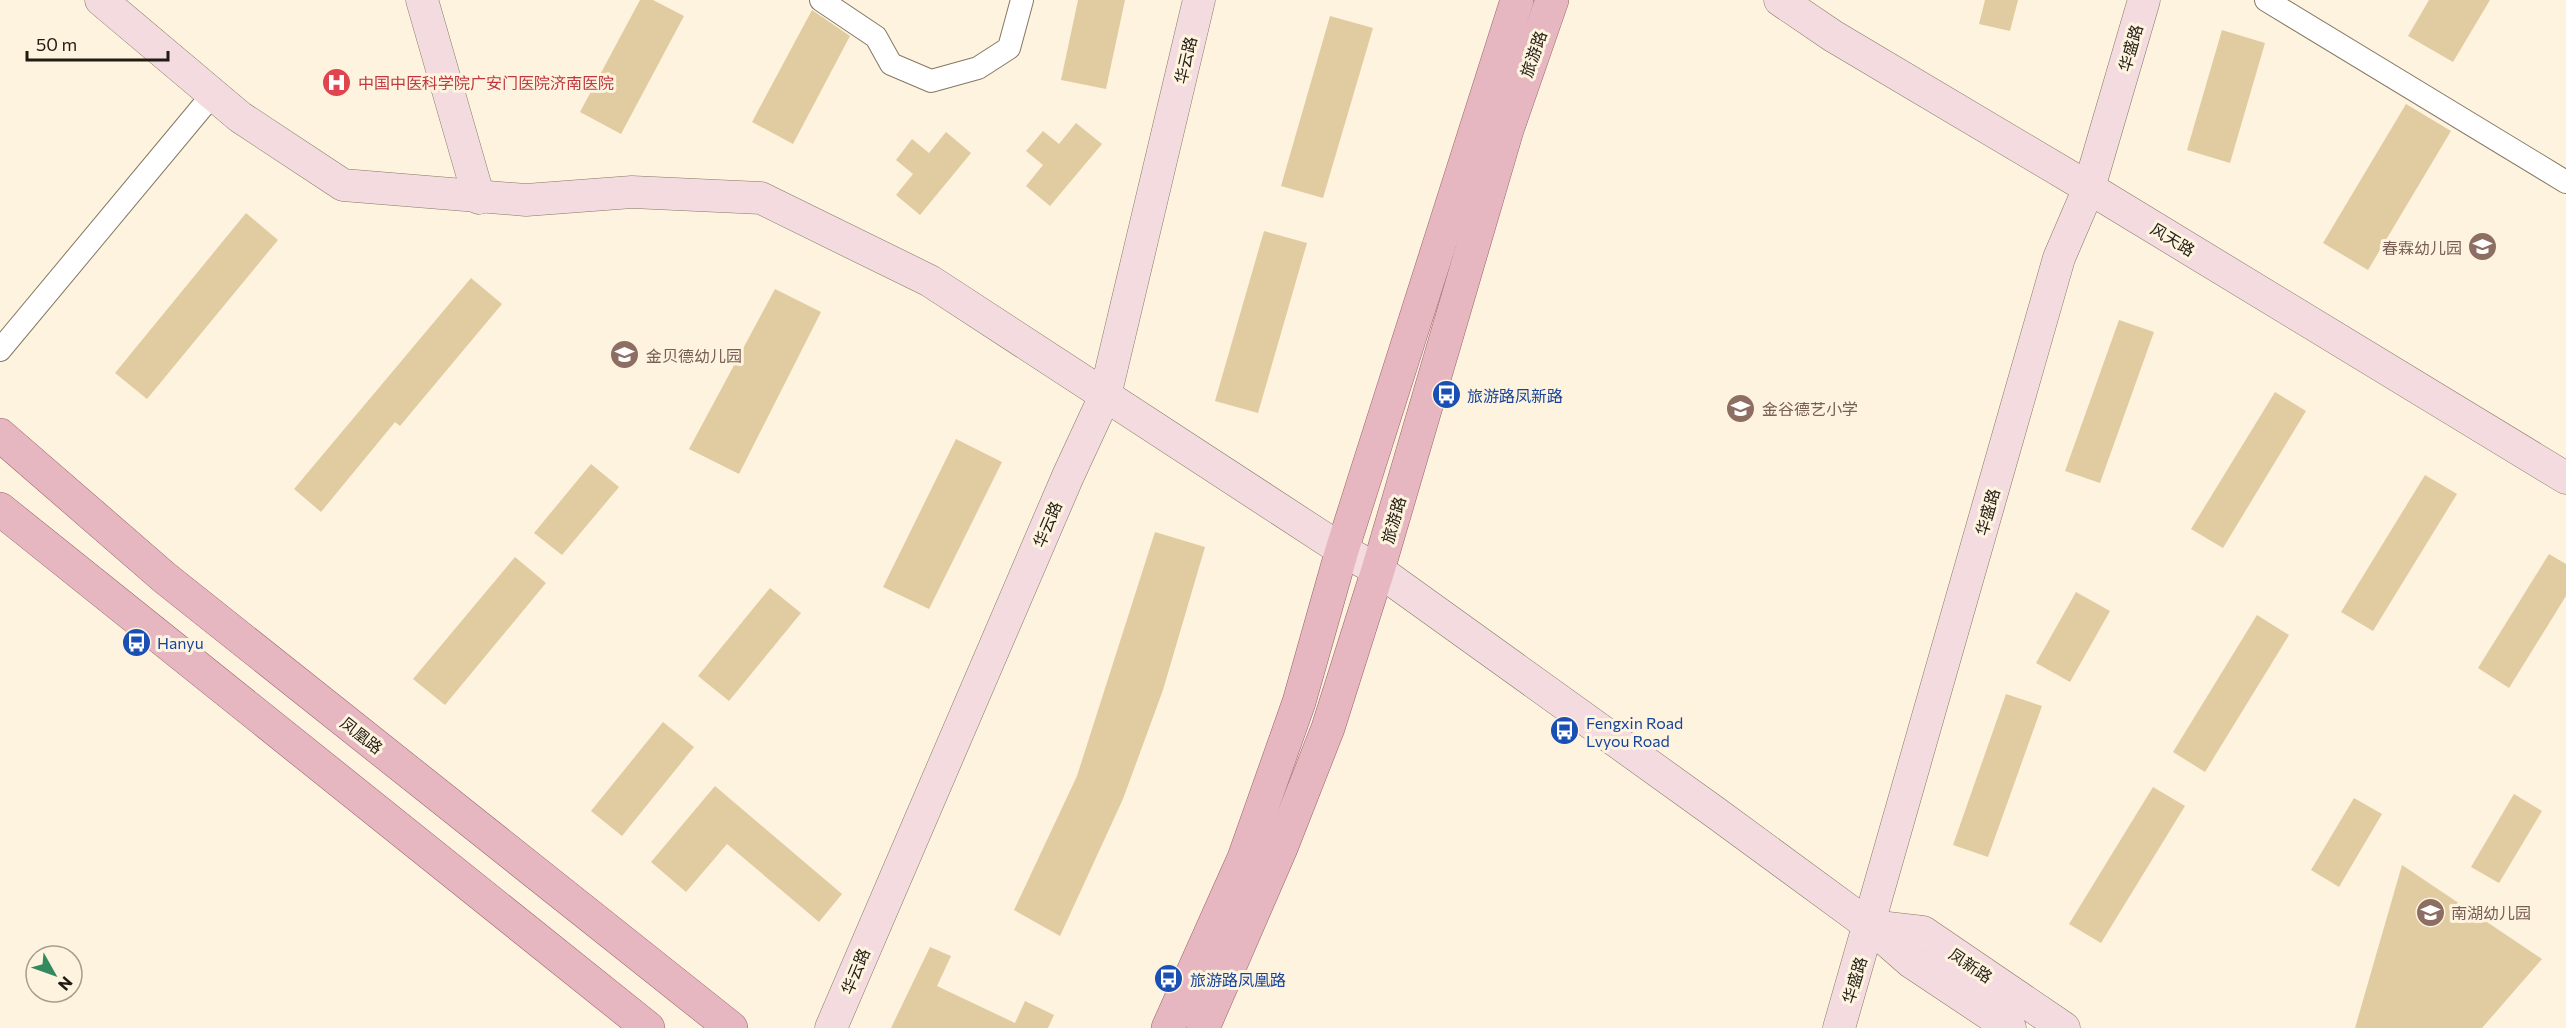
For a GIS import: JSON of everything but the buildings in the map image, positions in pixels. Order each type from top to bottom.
[{"type":"main road","name":"旅游路","points":[[1168,1028],[1244,858],[1299,702],[1342,550],[1517,0]]},
{"type":"main road","name":"旅游路","points":[[1203,1028],[1281,848],[1328,728],[1378,570],[1507,130],[1552,0]]},
{"type":"main road","name":"凤凰路","points":[[0,435],[165,578],[731,1028]]},
{"type":"main road","points":[[0,509],[648,1028]]},
{"type":"street","points":[[101,0],[240,117],[343,185],[479,198],[526,200],[632,192],[760,198],[930,281],[1342,550],[1378,570],[1870,926],[1911,962],[2010,1028]]},
{"type":"street","points":[[422,0],[479,198]]},
{"type":"street","points":[[821,0],[876,37],[891,64],[931,81],[978,68],[1009,48],[1022,0]]},
{"type":"street","name":"华云路","points":[[831,1028],[1068,476],[1106,396],[1200,0]]},
{"type":"street","name":"风天路","points":[[1780,0],[1833,36],[2566,476]]},
{"type":"street","name":"华盛路","points":[[1839,1028],[2059,258],[2089,188],[2144,0]]},
{"type":"street","points":[[2266,0],[2566,182]]},
{"type":"street","points":[[0,350],[213,94]]},
{"type":"street","name":"凤新路","points":[[1870,926],[1923,932],[2064,1028]]},
{"type":"place","name":"中国中医科学院广安门医院济南医院","points":[[337,82]]},
{"type":"place","name":"春霖幼儿园","points":[[2483,247]]},
{"type":"place","name":"金贝德幼儿园","points":[[625,355]]},
{"type":"place","name":"旅游路凤新路","points":[[1446,395]]},
{"type":"place","name":"金谷德艺小学","points":[[1741,408]]},
{"type":"place","name":"Hanyu","points":[[136,642]]},
{"type":"place","name":"Fengxin Road Lvyou Road","points":[[1565,731]]},
{"type":"place","name":"南湖幼儿园","points":[[2430,912]]},
{"type":"place","name":"旅游路凤凰路","points":[[1169,979]]}]
